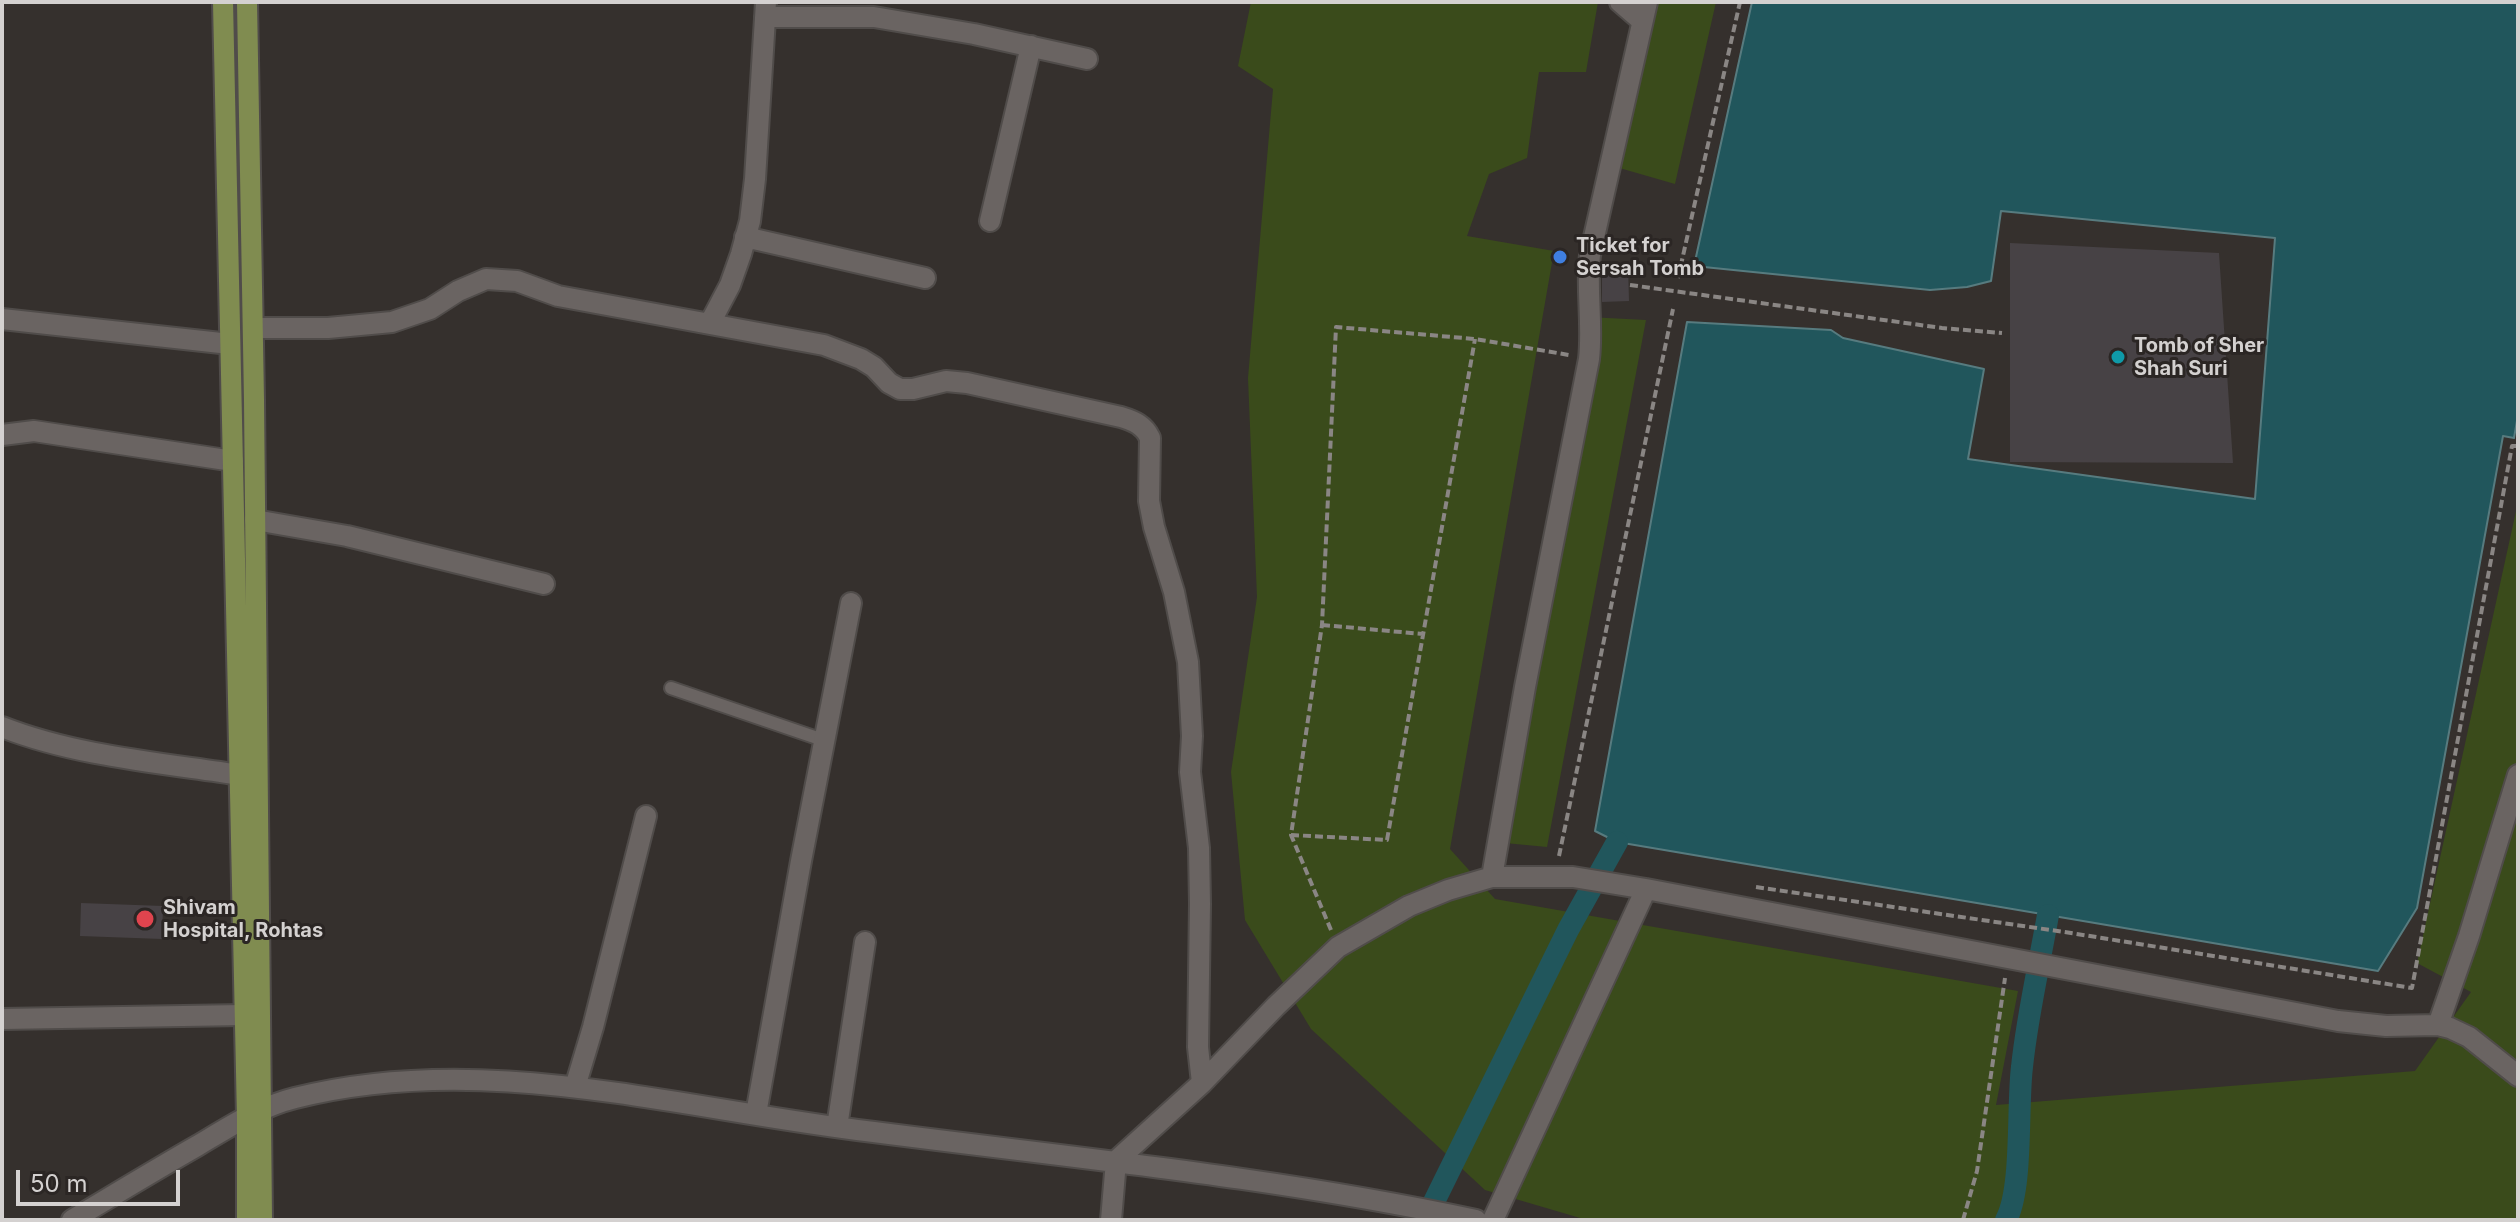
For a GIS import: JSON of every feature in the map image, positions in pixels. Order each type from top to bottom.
[{"type":"main road","points":[[223,2],[243,1015],[262,1220]]},
{"type":"main road","points":[[247,2],[259,1040],[247,1220]]},
{"type":"street","points":[[1492,877],[1525,687],[1589,359],[1590,255],[1644,12],[1620,2]]},
{"type":"street","points":[[710,323],[730,285],[745,237],[755,179],[765,9],[874,17],[938,27],[1087,59]]},
{"type":"street","points":[[990,221],[1031,46]]},
{"type":"street","points":[[745,237],[925,278]]},
{"type":"street","points":[[253,328],[328,328],[392,322],[430,309],[473,283],[501,279],[517,281],[558,296],[799,340],[847,352],[874,367],[889,383],[900,389],[946,381],[967,383],[1121,417],[1146,429],[1150,438],[1149,501],[1174,592],[1188,662],[1192,736],[1190,772],[1199,848],[1198,1047],[1202,1083]]},
{"type":"street","points":[[2,319],[230,344]]},
{"type":"street","points":[[2,435],[34,431],[233,461]]},
{"type":"street","points":[[255,520],[347,536],[544,584]]},
{"type":"street","points":[[756,1114],[851,603]]},
{"type":"street","points":[[2,727],[63,745],[240,775]]},
{"type":"street","points":[[2438,1025],[2469,936],[2518,775]]},
{"type":"street","points":[[575,1087],[646,816]]},
{"type":"street","points":[[1111,1220],[1116,1161],[1202,1083],[1338,947],[1409,906],[1492,877],[1573,877],[2338,1021],[2386,1026],[2438,1025],[2460,1031],[2518,1076]]},
{"type":"street","points":[[1493,1220],[1636,887]]},
{"type":"street","points":[[837,1127],[865,942]]},
{"type":"street","points":[[2,1019],[243,1015]]},
{"type":"street","points":[[72,1220],[254,1113],[332,1090],[432,1081],[511,1081],[575,1087],[837,1127],[1285,1184],[1394,1210],[1476,1220]]},
{"type":"lane","points":[[671,688],[826,741]]},
{"type":"path","points":[[1678,278],[1740,2]]},
{"type":"path","points":[[1630,285],[1942,328],[2002,333]]},
{"type":"path","points":[[1559,857],[1673,309]]},
{"type":"path","points":[[1338,947],[1291,835],[1322,625],[1336,327],[1475,339],[1589,359]]},
{"type":"path","points":[[1291,835],[1387,840],[1475,339]]},
{"type":"path","points":[[1755,887],[2071,933],[2412,988],[2512,446],[2518,446]]},
{"type":"path","points":[[1322,625],[1423,634]]},
{"type":"path","points":[[1963,1220],[1977,1171],[2007,958]]},
{"type":"green space","points":[[1251,2],[1598,2],[1586,72],[1539,72],[1527,158],[1489,174],[1467,236],[1554,251],[1450,849],[1495,899],[2018,991],[1996,1105],[2415,1071],[2471,992],[2417,963],[2518,502],[2518,1220],[1587,1220],[1485,1190],[1311,1029],[1245,920],[1231,772],[1257,597],[1248,378],[1273,89],[1238,66]]},
{"type":"green space","points":[[1658,2],[1716,2],[1675,184],[1616,167]]},
{"type":"green space","points":[[1588,317],[1646,320],[1547,847],[1505,843],[1491,821]]},
{"type":"water","points":[[1752,2],[2518,2],[2518,415],[2514,438],[2503,436],[2417,908],[2378,971],[1617,842],[1595,831],[1687,322],[1831,330],[1843,338],[1984,369],[1968,459],[2255,499],[2275,238],[2001,211],[1991,281],[1967,287],[1930,290],[1694,266]]},
{"type":"building","name":"Tomb of Sher Shah Suri","points":[[2010,243],[2219,253],[2233,463],[2010,462]]},
{"type":"building","points":[[1628,265],[1629,301],[1602,302],[1602,266]]},
{"type":"building","points":[[81,903],[163,906],[162,939],[80,936]]},
{"type":"waterway","points":[[1425,1220],[1568,930],[1617,842]]},
{"type":"waterway","points":[[2006,1220],[2015,1188],[2024,1048],[2048,915]]},
{"type":"place","name":"Ticket for Sersah Tomb","points":[[1560,257]]},
{"type":"place","name":"Tomb of Sher Shah Suri","points":[[2118,357]]},
{"type":"place","name":"Shivam Hospital, Rohtas","points":[[145,919]]}]
